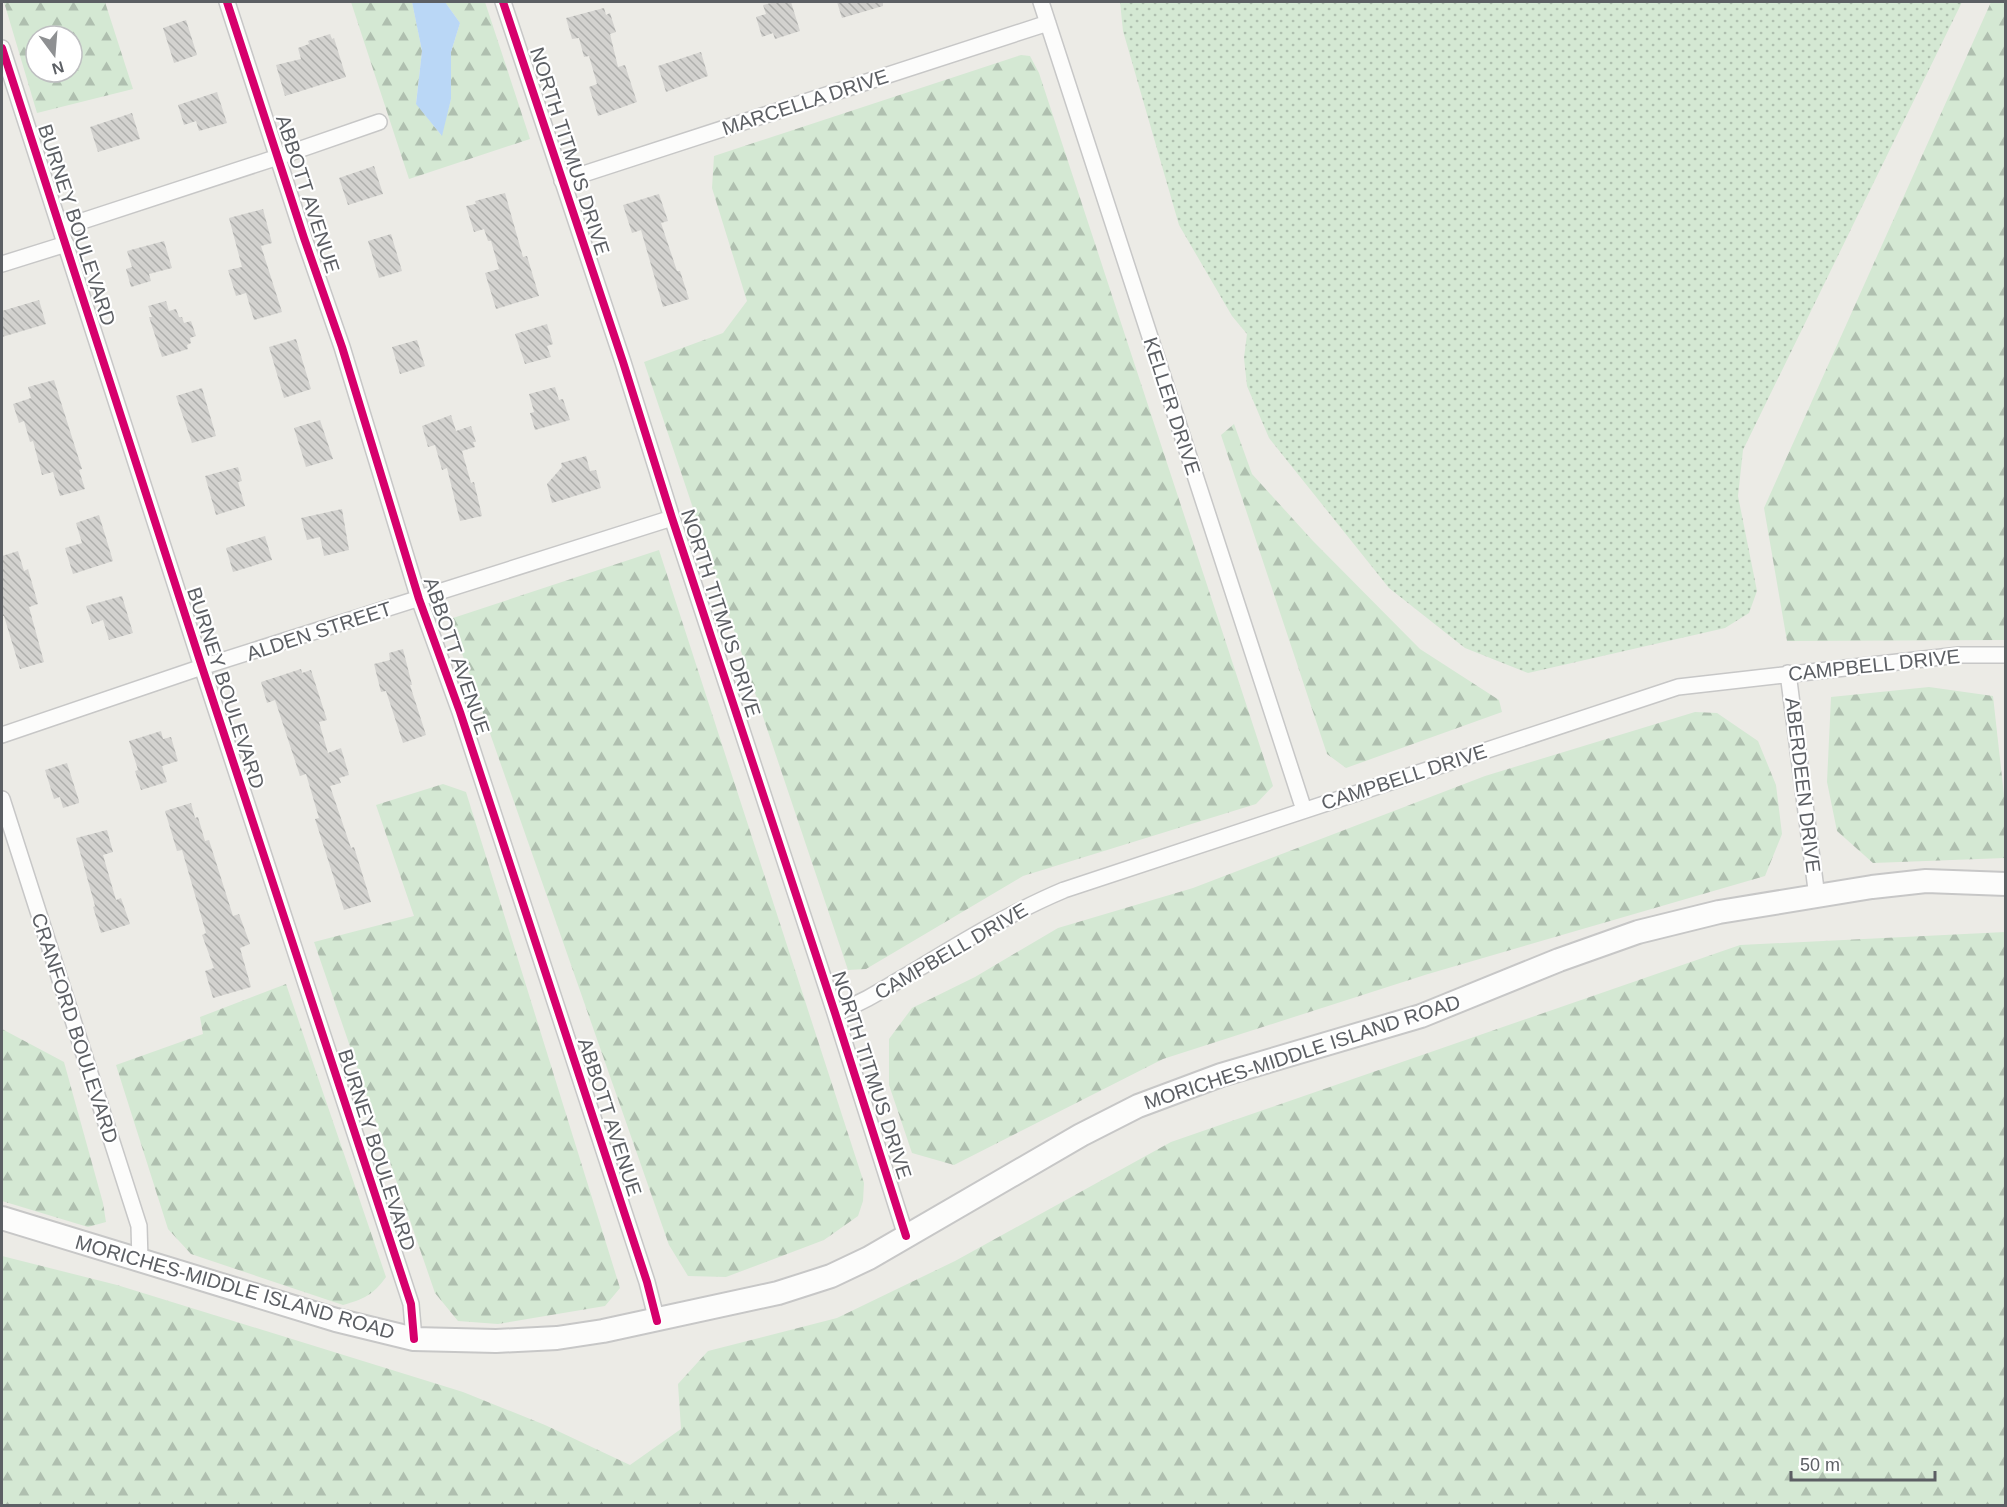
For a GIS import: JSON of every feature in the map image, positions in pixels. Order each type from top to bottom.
[{"type":"main road","name":"MORICHES-MIDDLE ISLAND ROAD","points":[[2,1218],[336,1320],[414,1339],[496,1341],[557,1338],[657,1320],[778,1293],[831,1276],[869,1258],[1081,1135],[1138,1106],[1221,1075],[1421,1016],[1559,960],[1638,932],[1719,912],[1872,887],[1926,881],[2006,884]]},
{"type":"street","name":"ABBOTT AVENUE","points":[[227,2],[345,358],[419,599],[460,712],[657,1320]]},
{"type":"street","name":"NORTH TITMUS DRIVE","points":[[503,2],[623,362],[906,1236]]},
{"type":"street","name":"KELLER DRIVE","points":[[1041,2],[1304,810]]},
{"type":"street","name":"MARCELLA DRIVE","points":[[561,181],[1048,23]]},
{"type":"street","name":"BURNEY BOULEVARD","points":[[2,48],[411,1304],[414,1339]]},
{"type":"street","points":[[61,228],[379,122]]},
{"type":"street","points":[[2,264],[66,244]]},
{"type":"street","name":"ALDEN STREET","points":[[2,735],[202,667],[672,518]]},
{"type":"street","name":"CAMPBELL DRIVE","points":[[835,1013],[861,1004],[1028,905],[1064,890],[1678,687],[1959,655],[2006,655]]},
{"type":"street","name":"ABERDEEN DRIVE","points":[[1788,673],[1817,897]]},
{"type":"street","name":"CRANFORD BOULEVARD","points":[[2,799],[139,1226],[140,1260]]},
{"type":"green space","points":[[4,2],[105,2],[133,89],[37,113],[28,84],[84,84],[84,24],[24,24],[24,69]]},
{"type":"green space","points":[[351,2],[412,2],[422,51],[416,103],[441,135],[451,99],[451,52],[460,23],[445,2],[485,2],[530,139],[409,179]]},
{"type":"green space","points":[[1120,2],[1962,2],[1743,450],[1738,496],[1757,591],[1749,613],[1725,628],[1528,673],[1465,648],[1389,588],[1269,438],[1247,386],[1244,358],[1247,334],[1232,316],[1179,225],[1123,31]]},
{"type":"green space","points":[[1991,2],[2006,2],[2005,640],[1787,641],[1764,508]]},
{"type":"green space","points":[[1021,55],[1030,56],[1039,73],[1273,786],[1256,804],[1023,876],[866,969],[848,970],[644,362],[723,333],[747,301],[712,188],[714,156]]},
{"type":"green space","points":[[1234,424],[1252,474],[1313,541],[1420,649],[1499,700],[1502,712],[1346,768],[1327,754],[1221,435]]},
{"type":"green space","points":[[659,550],[864,1183],[863,1201],[858,1216],[824,1240],[726,1277],[688,1276],[669,1245],[450,619]]},
{"type":"green space","points":[[1929,687],[1993,696],[2005,804],[2005,858],[1873,863],[1837,831],[1827,782],[1831,697]]},
{"type":"green space","points":[[1695,712],[1717,713],[1758,741],[1776,785],[1782,834],[1765,876],[1428,974],[1163,1059],[954,1165],[912,1153],[889,1085],[889,1039],[912,1008],[975,977],[1058,928],[1193,888],[1485,776]]},
{"type":"green space","points":[[443,784],[466,792],[620,1288],[605,1306],[498,1324],[458,1321],[435,1293],[314,942],[414,916],[376,805]]},
{"type":"green space","points":[[2005,932],[2005,1505],[2,1505],[2,1256],[117,1285],[463,1392],[545,1425],[630,1465],[681,1429],[678,1384],[708,1351],[837,1318],[955,1261],[1171,1142],[1740,945]]},
{"type":"green space","points":[[286,984],[386,1277],[368,1296],[343,1305],[191,1254],[168,1229],[116,1065],[203,1034],[200,1017]]},
{"type":"green space","points":[[2,1029],[64,1062],[103,1203],[106,1222],[88,1227],[2,1201]]},
{"type":"water","points":[[412,2],[445,2],[460,23],[451,52],[451,99],[442,136],[416,104],[422,51]]},
{"type":"building","points":[[791,2],[800,31],[775,39],[773,33],[762,37],[756,17],[766,14],[763,5]]},
{"type":"building","points":[[837,2],[883,2],[883,6],[842,18]]},
{"type":"building","points":[[604,8],[606,15],[610,13],[616,32],[610,34],[618,67],[625,65],[637,102],[598,116],[589,87],[597,84],[589,56],[584,57],[579,38],[572,39],[566,18]]},
{"type":"building","points":[[186,20],[197,55],[174,63],[163,28]]},
{"type":"building","points":[[330,34],[332,39],[334,38],[346,77],[285,96],[276,65],[301,59],[298,48],[309,44],[308,41]]},
{"type":"building","points":[[701,52],[708,76],[666,92],[658,66]]},
{"type":"building","points":[[217,92],[227,123],[199,131],[196,121],[184,125],[178,105]]},
{"type":"building","points":[[132,113],[140,139],[98,152],[90,127]]},
{"type":"building","points":[[374,166],[383,194],[348,205],[339,178]]},
{"type":"building","points":[[505,193],[523,257],[527,256],[539,296],[496,309],[485,273],[499,269],[491,241],[488,241],[484,229],[474,232],[466,206],[476,204],[475,201]]},
{"type":"building","points":[[659,194],[668,221],[661,223],[689,299],[663,307],[641,230],[632,233],[623,205]]},
{"type":"building","points":[[263,209],[272,243],[261,246],[282,312],[254,320],[246,293],[236,296],[228,270],[242,267],[229,218]]},
{"type":"building","points":[[391,234],[402,271],[379,278],[368,241]]},
{"type":"building","points":[[164,241],[172,268],[149,274],[151,281],[131,287],[126,269],[132,267],[127,251]]},
{"type":"building","points":[[39,300],[46,324],[2,337],[2,311]]},
{"type":"building","points":[[166,301],[169,311],[176,309],[184,323],[191,321],[196,336],[190,338],[191,343],[187,345],[188,349],[162,357],[149,317],[152,317],[148,306]]},
{"type":"building","points":[[547,324],[553,344],[547,346],[551,357],[525,364],[515,334]]},
{"type":"building","points":[[296,339],[311,389],[284,398],[269,347]]},
{"type":"building","points":[[417,340],[425,366],[400,374],[392,347]]},
{"type":"building","points":[[54,380],[82,469],[79,470],[85,489],[60,496],[53,472],[42,475],[33,441],[30,442],[24,421],[19,423],[13,404],[31,398],[28,387]]},
{"type":"building","points":[[555,387],[559,400],[563,399],[570,420],[535,430],[530,413],[534,412],[529,394]]},
{"type":"building","points":[[202,388],[216,436],[192,443],[176,396]]},
{"type":"building","points":[[451,415],[456,431],[471,426],[476,442],[473,442],[475,447],[462,451],[471,483],[474,482],[482,516],[460,521],[447,468],[442,470],[435,445],[428,447],[422,426]]},
{"type":"building","points":[[320,420],[333,459],[306,467],[294,428]]},
{"type":"building","points":[[586,456],[590,471],[596,470],[601,488],[552,503],[547,484],[562,467],[561,463]]},
{"type":"building","points":[[238,467],[242,481],[238,482],[245,506],[216,515],[205,476]]},
{"type":"building","points":[[342,509],[349,550],[324,556],[320,537],[307,540],[301,518]]},
{"type":"building","points":[[99,515],[113,561],[73,574],[65,548],[82,543],[76,523]]},
{"type":"building","points":[[265,536],[272,560],[233,572],[226,548]]},
{"type":"building","points":[[18,551],[24,571],[28,569],[38,604],[29,607],[44,662],[20,669],[4,616],[2,616],[2,556]]},
{"type":"building","points":[[122,596],[133,633],[109,640],[103,620],[92,624],[86,606]]},
{"type":"building","points":[[403,649],[412,685],[410,685],[426,735],[403,743],[386,691],[381,692],[374,664],[390,660],[389,653]]},
{"type":"building","points":[[301,669],[302,673],[311,670],[327,720],[319,722],[328,753],[341,748],[349,775],[339,778],[341,783],[330,786],[351,848],[354,847],[371,902],[344,910],[315,819],[319,818],[306,774],[300,776],[275,700],[267,703],[261,682]]},
{"type":"building","points":[[161,731],[163,739],[171,737],[178,761],[162,766],[167,782],[141,790],[135,771],[138,770],[129,741]]},
{"type":"building","points":[[67,763],[79,803],[63,808],[60,797],[54,799],[45,770]]},
{"type":"building","points":[[191,803],[205,841],[209,840],[233,916],[239,914],[250,944],[240,948],[251,987],[213,998],[205,971],[214,968],[202,935],[206,933],[182,850],[177,851],[165,811]]},
{"type":"building","points":[[107,830],[113,852],[103,855],[116,900],[121,898],[130,924],[101,933],[76,838]]},
{"type":"cycle path","points":[[227,2],[342,347],[419,599],[460,712],[647,1282],[657,1321]]},
{"type":"cycle path","points":[[503,2],[623,362],[906,1236]]},
{"type":"cycle path","points":[[2,48],[411,1304],[414,1339]]}]
